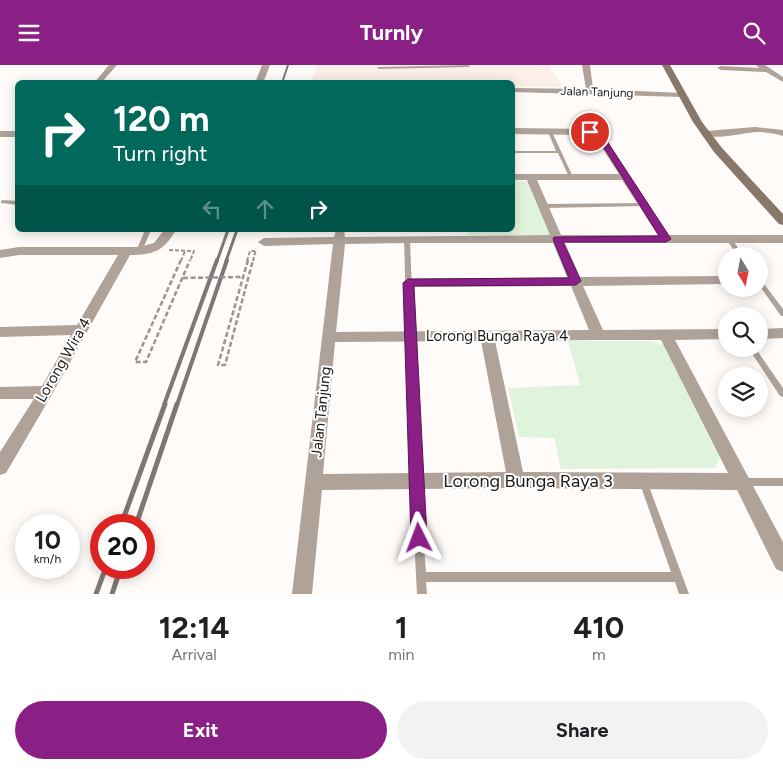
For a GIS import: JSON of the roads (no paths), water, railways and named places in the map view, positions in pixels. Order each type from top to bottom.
[{"type":"street","points":[[99,80],[113,65]]},
{"type":"street","points":[[260,80],[266,65]]},
{"type":"street","points":[[586,65],[590,91]]},
{"type":"street","points":[[666,65],[706,133],[728,162],[783,221]]},
{"type":"street","points":[[721,68],[763,67],[783,80]]},
{"type":"street","name":"Jalan Tanjung","points":[[515,90],[682,95]]},
{"type":"street","points":[[706,133],[764,129],[783,133]]},
{"type":"street","points":[[515,131],[590,132],[598,135],[666,239]]},
{"type":"street","points":[[0,134],[15,135]]},
{"type":"street","points":[[515,177],[627,177]]},
{"type":"street","points":[[531,177],[598,335]]},
{"type":"street","points":[[0,254],[19,251],[132,251],[156,248],[162,244],[169,232]]},
{"type":"street","points":[[264,242],[340,235],[407,239],[464,234],[557,239],[783,239]]},
{"type":"street","name":"Jalan Tanjung","points":[[302,594],[340,235]]},
{"type":"street","name":"Lorong Wira 4","points":[[0,467],[46,392],[80,330],[132,251]]},
{"type":"street","points":[[408,283],[718,280]]},
{"type":"street","points":[[0,332],[80,330]]},
{"type":"street","points":[[768,334],[783,333]]},
{"type":"street","name":"Lorong Bunga Raya 4","points":[[329,337],[718,334]]},
{"type":"street","points":[[666,335],[783,562]]},
{"type":"street","points":[[487,336],[516,480]]},
{"type":"street","points":[[0,393],[46,392]]},
{"type":"street","name":"Lorong Bunga Raya 3","points":[[314,482],[516,480],[742,482]]},
{"type":"lane","points":[[379,67],[469,66]]},
{"type":"lane","points":[[550,132],[570,177]]},
{"type":"lane","points":[[515,152],[559,152]]},
{"type":"lane","points":[[3,202],[15,203]]},
{"type":"lane","points":[[544,207],[645,205]]},
{"type":"lane","points":[[132,251],[146,232]]},
{"type":"lane","points":[[407,239],[415,481],[422,594]]},
{"type":"lane","points":[[729,239],[735,247]]},
{"type":"lane","points":[[768,293],[783,314]]},
{"type":"lane","points":[[757,357],[783,395]]},
{"type":"lane","points":[[643,481],[684,594]]},
{"type":"lane","points":[[742,482],[783,482]]},
{"type":"lane","points":[[421,577],[678,577]]},
{"type":"railway","points":[[283,80],[288,65]]},
{"type":"railway","points":[[217,261],[227,232]]},
{"type":"railway","points":[[226,261],[236,232]]},
{"type":"railway","points":[[164,405],[217,260]]},
{"type":"railway","points":[[177,405],[227,260]]},
{"type":"railway","points":[[125,514],[165,404]]},
{"type":"railway","points":[[140,514],[177,404]]},
{"type":"railway","points":[[96,594],[102,579]]},
{"type":"railway","points":[[112,594],[117,579]]}]
